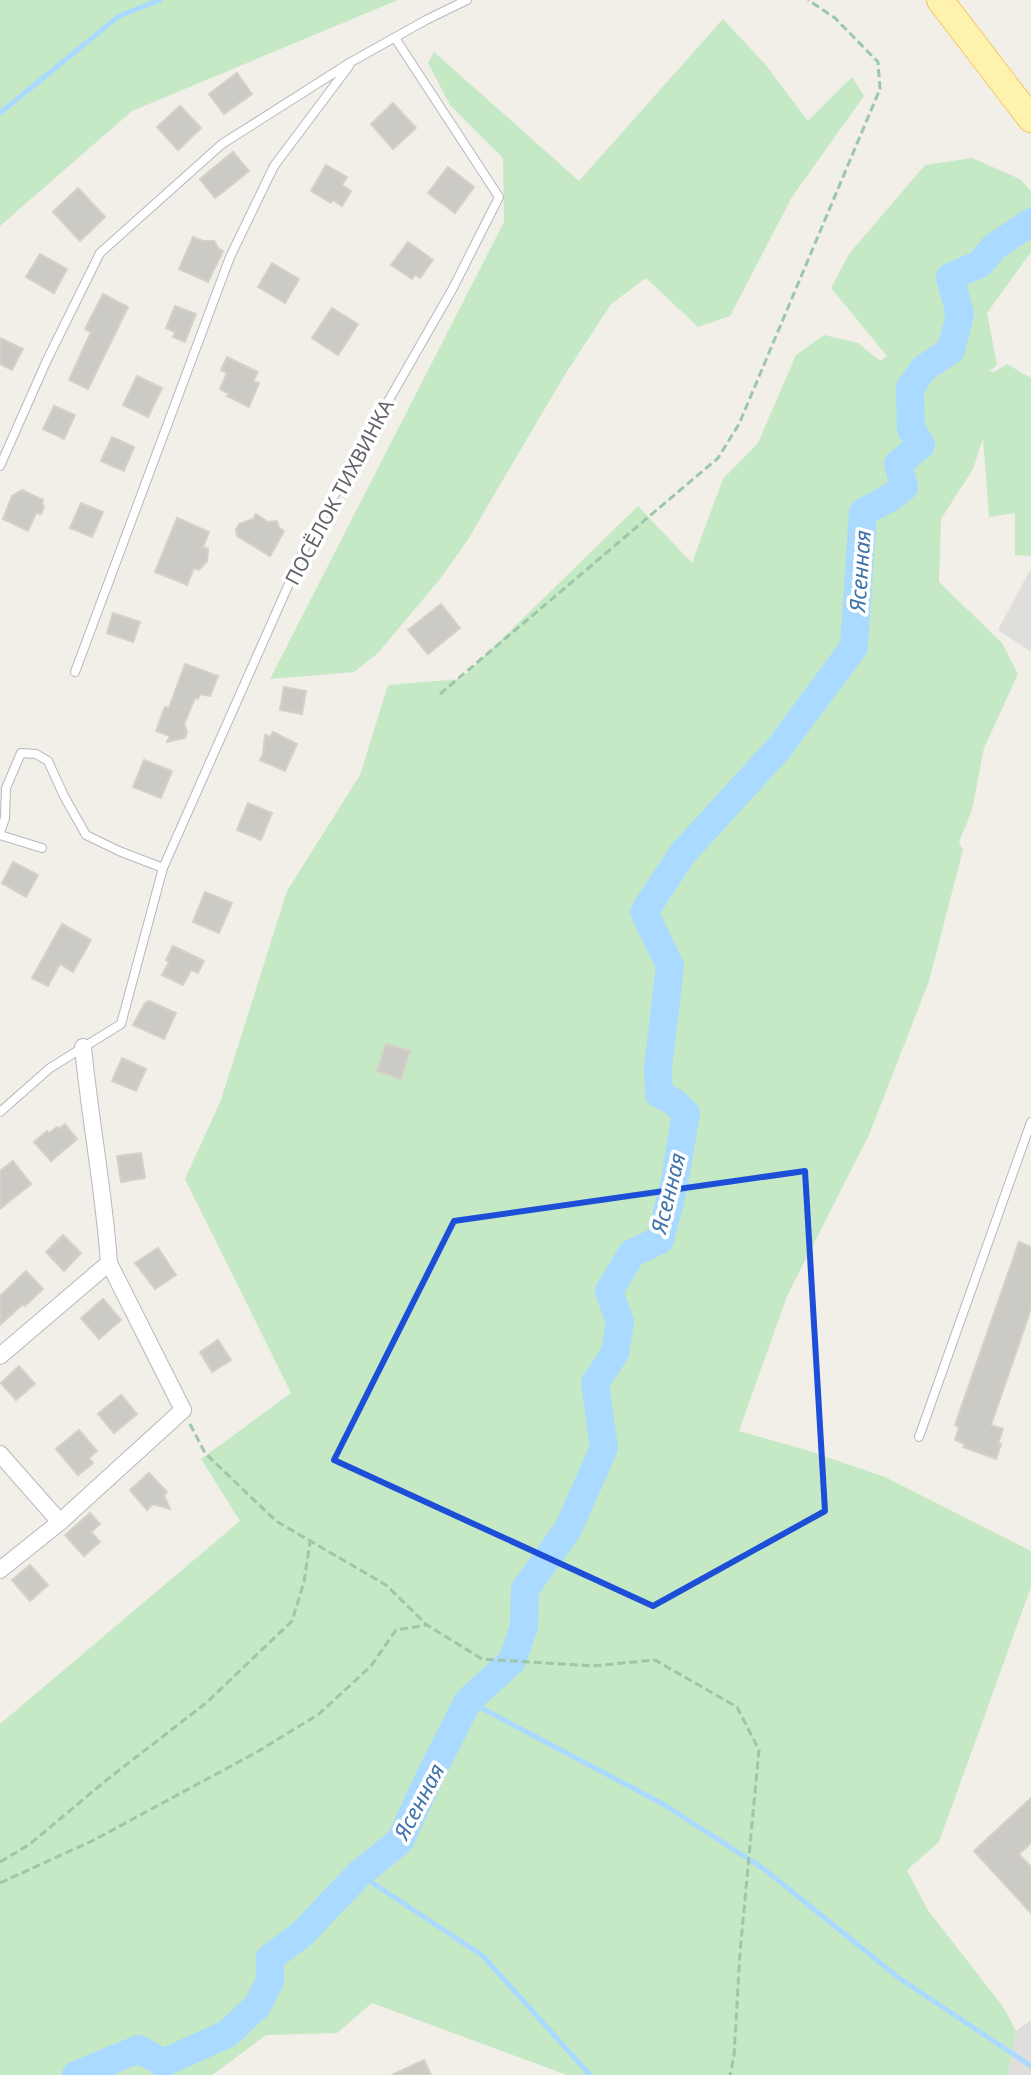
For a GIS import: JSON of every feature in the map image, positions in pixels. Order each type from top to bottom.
[{"type":"main road","points":[[940,0],[1031,119]]},
{"type":"street","points":[[0,1570],[60,1522],[183,1410],[109,1263],[83,1047]]},
{"type":"street","points":[[0,1356],[109,1263]]},
{"type":"street","points":[[0,1454],[60,1522]]},
{"type":"lane","points":[[0,466],[47,360],[100,253],[222,144],[351,62],[467,0]]},
{"type":"lane","name":"ПОСЁЛОК ТИХВИНКА","points":[[0,1112],[50,1068],[121,1024],[163,868],[307,543],[453,288],[499,197],[395,38]]},
{"type":"lane","points":[[75,672],[230,257],[274,166],[351,62]]},
{"type":"lane","points":[[42,848],[0,834],[5,818],[6,788],[21,753],[36,754],[48,761],[86,835],[163,868]]},
{"type":"lane","points":[[919,1437],[1031,1122]]},
{"type":"path","points":[[440,694],[718,458],[739,424],[880,89],[878,62],[835,18],[808,0]]},
{"type":"path","points":[[183,1410],[205,1453],[276,1521],[386,1585],[427,1625],[482,1659],[592,1666],[655,1660],[737,1707],[759,1750],[730,2075]]},
{"type":"path","points":[[0,1862],[30,1844],[206,1703],[292,1621],[304,1582],[310,1541]]},
{"type":"path","points":[[0,1883],[94,1840],[257,1752],[319,1714],[371,1666],[396,1630],[427,1625]]},
{"type":"highlighted area","points":[[805,1171],[825,1511],[653,1606],[334,1460],[454,1221]]},
{"type":"shaded area","points":[[1031,568],[1031,652],[998,630]]},
{"type":"shaded area","points":[[1031,2020],[1031,2075],[1008,2075],[1016,2031]]},
{"type":"green space","points":[[0,0],[398,0],[132,111],[0,226]]},
{"type":"green space","points":[[723,19],[765,64],[808,121],[852,77],[864,96],[792,197],[730,316],[698,327],[646,278],[611,304],[564,376],[467,541],[440,579],[378,653],[354,672],[270,679],[504,222],[503,158],[450,105],[428,63],[434,52],[579,181]]},
{"type":"green space","points":[[972,158],[1020,179],[1031,191],[1031,252],[987,313],[997,365],[989,371],[994,372],[1007,364],[1031,378],[1031,556],[1015,555],[1015,513],[989,517],[983,438],[973,469],[941,519],[939,582],[1002,643],[1018,674],[984,748],[972,810],[959,842],[963,850],[929,981],[869,1135],[787,1296],[739,1431],[885,1477],[1031,1551],[1031,1587],[939,1842],[907,1870],[927,1909],[1004,2008],[1016,2031],[1008,2075],[567,2075],[372,2003],[337,2033],[266,2035],[212,2075],[0,2075],[0,1724],[240,1521],[201,1459],[291,1393],[185,1179],[221,1100],[287,891],[360,775],[388,685],[461,679],[638,506],[692,563],[723,479],[758,443],[796,355],[824,335],[858,343],[880,361],[887,356],[831,288],[849,254],[925,165]]},
{"type":"building","points":[[237,73],[252,94],[224,114],[209,94]]},
{"type":"building","points":[[393,103],[416,128],[393,149],[371,124]]},
{"type":"building","points":[[180,106],[201,128],[178,150],[157,127]]},
{"type":"building","points":[[233,152],[249,171],[215,198],[200,179]]},
{"type":"building","points":[[326,165],[347,177],[342,185],[351,191],[342,206],[311,191]]},
{"type":"building","points":[[448,167],[474,187],[455,213],[428,193]]},
{"type":"building","points":[[78,188],[105,217],[80,241],[53,212]]},
{"type":"building","points":[[193,237],[214,241],[223,251],[208,282],[179,269]]},
{"type":"building","points":[[408,242],[433,260],[420,278],[415,275],[412,279],[391,265]]},
{"type":"building","points":[[40,254],[67,269],[54,293],[26,277]]},
{"type":"building","points":[[272,263],[299,279],[285,303],[258,287]]},
{"type":"building","points":[[103,294],[128,307],[88,389],[69,380],[91,332],[85,329]]},
{"type":"building","points":[[175,306],[196,314],[185,342],[173,337],[175,332],[166,328]]},
{"type":"building","points":[[332,308],[358,324],[338,355],[312,338]]},
{"type":"building","points":[[0,338],[23,349],[12,370],[0,364]]},
{"type":"building","points":[[227,357],[258,372],[253,381],[259,383],[249,407],[220,389],[227,373],[221,370]]},
{"type":"building","points":[[137,376],[162,388],[148,417],[123,405]]},
{"type":"building","points":[[54,406],[75,415],[64,439],[43,429]]},
{"type":"building","points":[[112,437],[134,447],[124,471],[101,461]]},
{"type":"building","points":[[22,490],[43,500],[41,514],[36,513],[28,531],[3,519],[12,496]]},
{"type":"building","points":[[81,503],[103,512],[92,537],[70,528]]},
{"type":"building","points":[[256,514],[268,522],[277,521],[284,531],[270,556],[237,536],[239,524],[253,519]]},
{"type":"building","points":[[177,518],[209,532],[203,547],[208,549],[207,561],[199,570],[194,568],[187,585],[155,572]]},
{"type":"building","points":[[441,604],[460,628],[428,654],[408,630]]},
{"type":"building","points":[[113,613],[140,622],[133,642],[107,633]]},
{"type":"building","points":[[185,664],[218,676],[210,696],[200,694],[198,699],[195,698],[184,724],[187,731],[185,738],[167,742],[170,736],[156,731],[165,707],[169,708]]},
{"type":"building","points":[[284,687],[306,691],[302,714],[280,710]]},
{"type":"building","points":[[273,732],[297,744],[285,771],[260,760],[265,735],[270,737]]},
{"type":"building","points":[[144,760],[172,771],[161,798],[133,787]]},
{"type":"building","points":[[248,803],[272,813],[261,840],[237,830]]},
{"type":"building","points":[[13,862],[38,875],[26,897],[2,883]]},
{"type":"building","points":[[205,892],[232,903],[219,933],[193,922]]},
{"type":"building","points":[[62,924],[91,940],[73,972],[60,964],[48,986],[32,978]]},
{"type":"building","points":[[173,946],[204,961],[198,973],[191,970],[183,985],[162,975]]},
{"type":"building","points":[[149,1001],[176,1013],[164,1039],[133,1025]]},
{"type":"building","points":[[386,1044],[410,1051],[401,1079],[377,1071]]},
{"type":"building","points":[[122,1058],[146,1069],[136,1091],[112,1081]]},
{"type":"building","points":[[65,1124],[77,1139],[51,1161],[34,1142],[47,1131],[49,1133]]},
{"type":"building","points":[[141,1153],[145,1178],[121,1182],[117,1156]]},
{"type":"building","points":[[13,1161],[31,1184],[0,1209],[0,1171]]},
{"type":"building","points":[[63,1235],[81,1253],[64,1271],[46,1252]]},
{"type":"building","points":[[1019,1242],[1031,1247],[1031,1309],[991,1425],[1003,1429],[996,1459],[963,1447],[965,1444],[955,1440],[959,1427],[955,1425]]},
{"type":"building","points":[[158,1248],[176,1275],[155,1289],[135,1263]]},
{"type":"building","points":[[26,1271],[43,1289],[0,1325],[0,1296]]},
{"type":"building","points":[[103,1299],[121,1320],[99,1339],[81,1318]]},
{"type":"building","points":[[218,1340],[231,1360],[212,1372],[200,1352]]},
{"type":"building","points":[[19,1366],[35,1384],[16,1400],[1,1383]]},
{"type":"building","points":[[121,1395],[137,1414],[114,1433],[98,1414]]},
{"type":"building","points":[[79,1430],[97,1451],[89,1458],[93,1463],[78,1475],[56,1449]]},
{"type":"building","points":[[149,1473],[167,1492],[164,1495],[170,1509],[153,1504],[147,1510],[130,1490]]},
{"type":"building","points":[[90,1513],[100,1524],[91,1532],[100,1542],[84,1556],[65,1535]]},
{"type":"building","points":[[30,1565],[48,1585],[30,1601],[12,1580]]},
{"type":"building","points":[[1031,1798],[1031,1843],[1019,1854],[1031,1867],[1031,1913],[974,1851]]},
{"type":"building","points":[[424,2060],[431,2075],[392,2075]]},
{"type":"waterway","points":[[0,113],[119,16],[160,0]]},
{"type":"waterway","name":"Ясенная","points":[[76,2075],[139,2049],[163,2063],[227,2034],[257,2006],[270,1981],[270,1958],[302,1934],[359,1874],[400,1841],[468,1701],[512,1661],[524,1626],[525,1589],[568,1529],[604,1448],[595,1383],[615,1353],[620,1322],[609,1291],[632,1253],[660,1240],[674,1185],[686,1113],[659,1094],[658,1068],[670,966],[644,912],[683,853],[779,748],[854,647],[863,512],[904,487],[898,464],[921,445],[911,429],[910,388],[923,369],[951,350],[960,314],[950,277],[980,264],[994,247],[1031,222]]},
{"type":"waterway","points":[[468,1701],[663,1804],[764,1869],[899,1978],[1031,2066]]},
{"type":"waterway","points":[[359,1874],[483,1956],[590,2075]]}]
